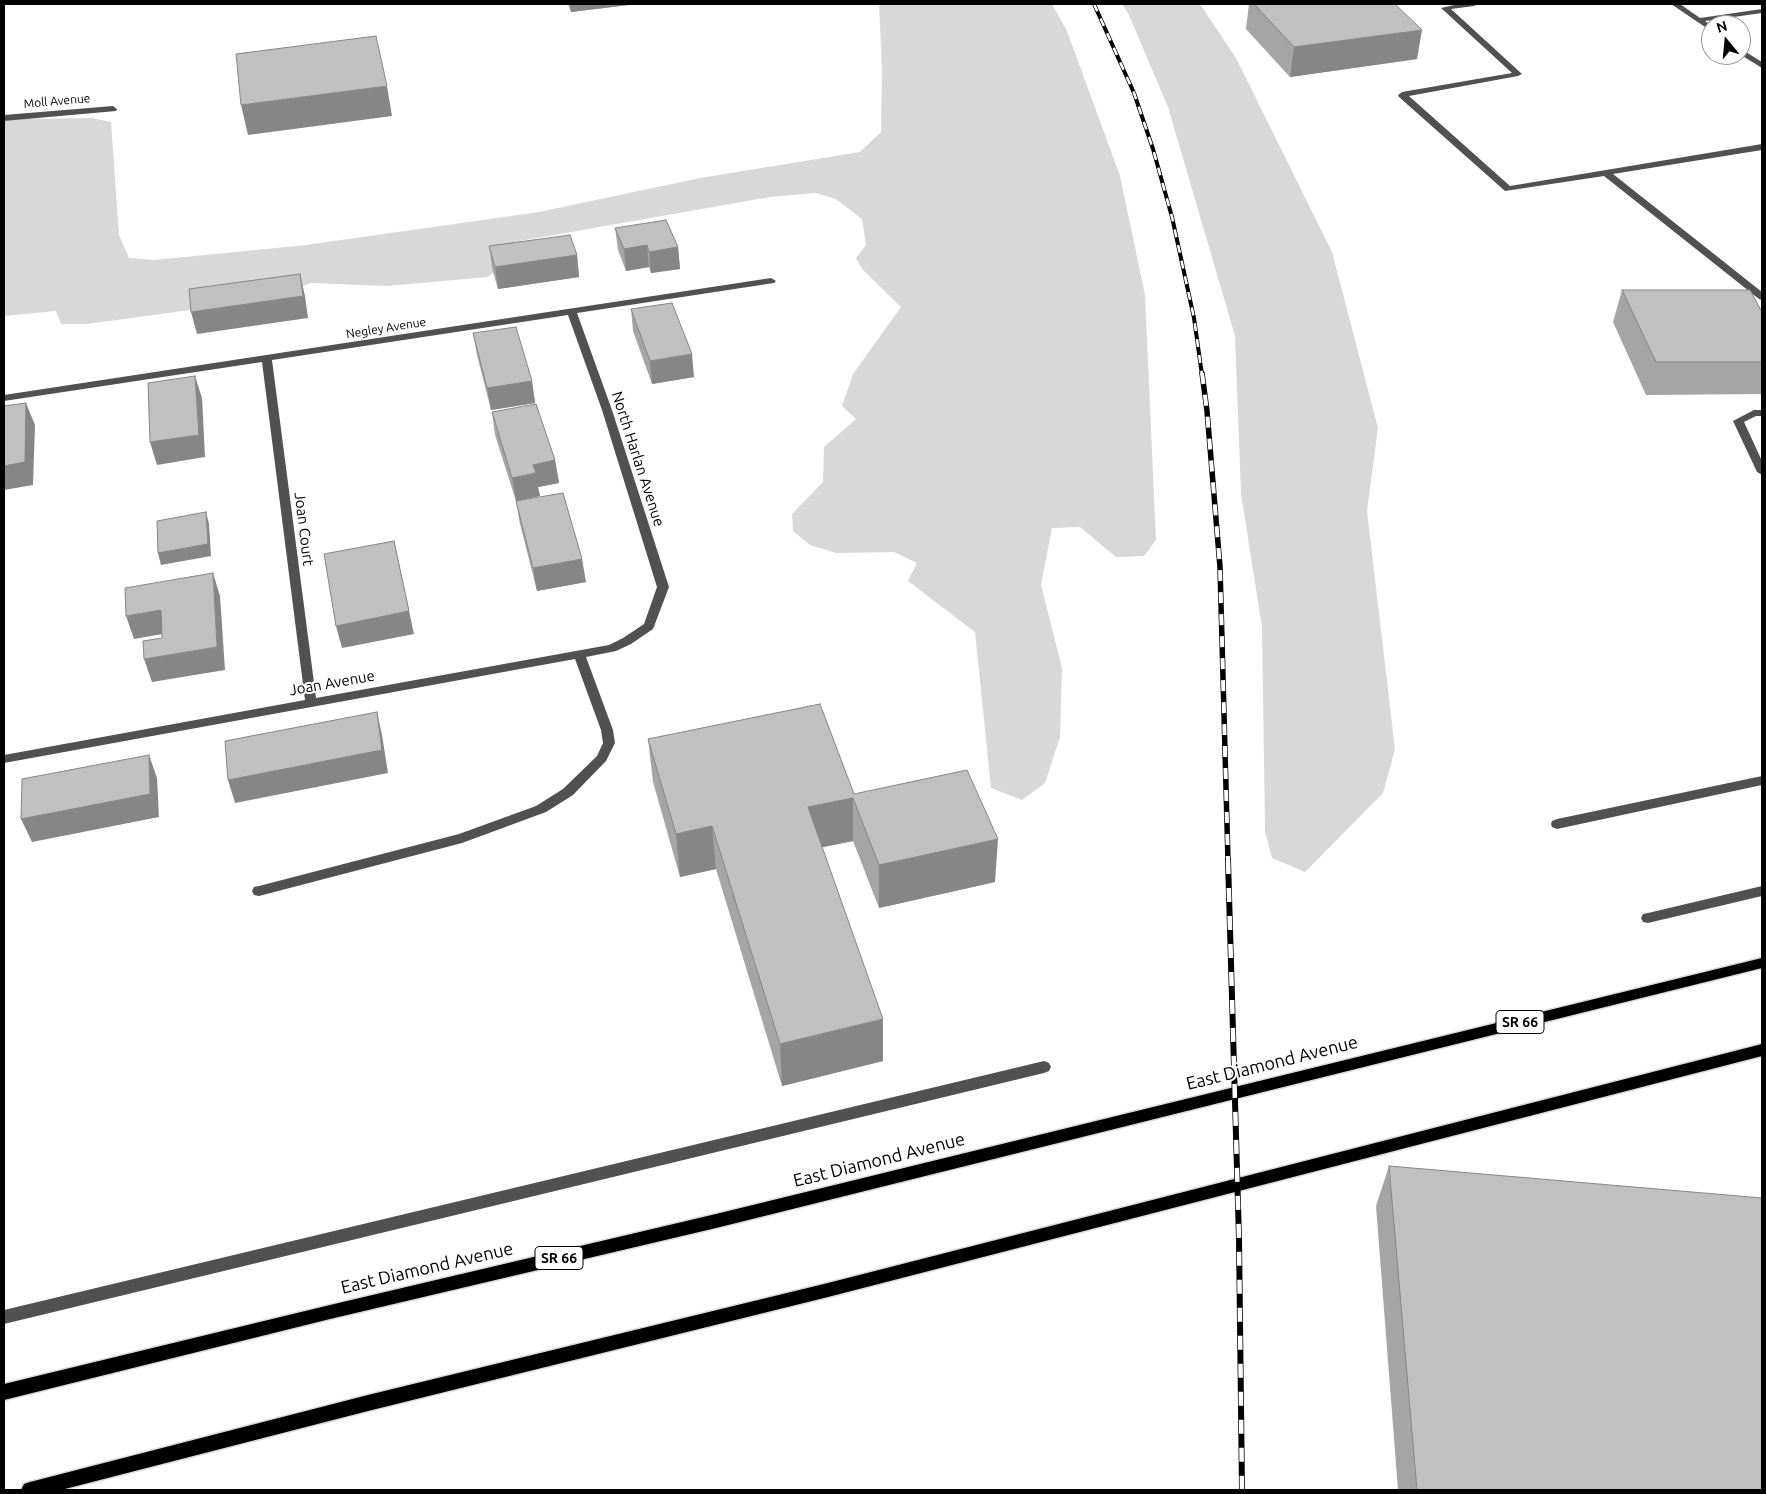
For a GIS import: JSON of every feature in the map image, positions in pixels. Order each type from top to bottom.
[{"type":"main road","name":"East Diamond Avenue","points":[[4,1392],[330,1312],[716,1221],[1762,963]]},
{"type":"main road","points":[[30,1490],[368,1403],[828,1290],[1762,1050]]},
{"type":"street","points":[[1474,4],[1446,8],[1518,74],[1402,95],[1508,189],[1762,147]]},
{"type":"street","points":[[1675,4],[1699,20],[1762,11]]},
{"type":"street","points":[[1751,58],[1762,66]]},
{"type":"street","name":"Moll Avenue","points":[[4,118],[113,109]]},
{"type":"street","points":[[1606,173],[1762,297]]},
{"type":"street","name":"Negley Avenue","points":[[4,398],[771,281]]},
{"type":"street","name":"North Harlan Avenue","points":[[572,312],[607,410],[663,587],[653,615]]},
{"type":"street","name":"Joan Court","points":[[267,359],[311,703]]},
{"type":"street","points":[[1762,413],[1754,413],[1738,421],[1762,472]]},
{"type":"street","name":"Joan Avenue","points":[[4,758],[612,648],[627,641],[649,626],[653,615]]},
{"type":"street","points":[[259,891],[462,838],[541,809],[568,792],[602,758],[609,743],[607,730],[579,654]]},
{"type":"street","points":[[1557,824],[1762,780]]},
{"type":"street","points":[[1648,918],[1762,891]]},
{"type":"street","points":[[4,1317],[1044,1067]]},
{"type":"shaded area","points":[[879,4],[1052,4],[1067,31],[1120,176],[1145,295],[1156,540],[1144,556],[1116,557],[1080,527],[1052,528],[1041,585],[1062,668],[1060,737],[1045,783],[1022,800],[991,788],[975,632],[908,581],[917,563],[894,552],[836,553],[810,545],[793,531],[792,514],[823,482],[824,447],[856,419],[842,406],[853,374],[901,307],[863,270],[856,258],[866,245],[862,219],[836,199],[816,193],[770,197],[514,242],[517,254],[488,277],[387,286],[311,283],[265,300],[87,324],[61,324],[56,311],[4,316],[4,121],[92,118],[111,122],[119,235],[129,258],[154,260],[306,245],[539,212],[700,178],[860,152],[881,132],[882,71]]},
{"type":"shaded area","points":[[1122,4],[1200,4],[1236,58],[1332,252],[1378,428],[1367,511],[1395,749],[1383,793],[1305,872],[1272,858],[1265,832],[1262,627],[1241,494],[1235,336],[1168,107],[1129,15]]},
{"type":"building","points":[[1254,4],[1395,4],[1422,30],[1294,47]]},
{"type":"building","points":[[376,36],[387,86],[241,105],[236,54]]},
{"type":"building","points":[[666,220],[678,247],[649,252],[647,245],[624,249],[615,228]]},
{"type":"building","points":[[570,235],[577,255],[495,267],[489,246]]},
{"type":"building","points":[[300,274],[303,296],[191,312],[189,289]]},
{"type":"building","points":[[1622,290],[1750,290],[1762,312],[1762,362],[1656,362]]},
{"type":"building","points":[[672,303],[692,354],[650,361],[631,309]]},
{"type":"building","points":[[516,327],[532,381],[487,388],[473,333]]},
{"type":"building","points":[[195,376],[199,435],[150,442],[148,383]]},
{"type":"building","points":[[26,403],[25,462],[4,466],[4,406]]},
{"type":"building","points":[[536,404],[555,460],[533,465],[536,473],[512,478],[492,412]]},
{"type":"building","points":[[563,493],[582,559],[533,568],[516,501]]},
{"type":"building","points":[[206,512],[208,544],[158,553],[157,521]]},
{"type":"building","points":[[394,541],[409,611],[336,626],[324,554]]},
{"type":"building","points":[[213,573],[217,647],[144,659],[143,641],[162,638],[161,610],[126,616],[125,588]]},
{"type":"building","points":[[820,704],[854,794],[967,770],[998,839],[879,865],[853,798],[808,807],[883,1019],[780,1044],[712,826],[676,834],[648,739]]},
{"type":"building","points":[[377,712],[382,750],[228,780],[225,741]]},
{"type":"building","points":[[149,755],[150,794],[21,819],[22,779]]},
{"type":"building","points":[[1389,1166],[1762,1198],[1762,1490],[1417,1490]]},
{"type":"railway","points":[[1094,4],[1134,93],[1153,149],[1172,217],[1194,318],[1202,375]]},
{"type":"railway","points":[[1202,373],[1220,567],[1228,861]]},
{"type":"railway","points":[[1228,860],[1239,1239],[1242,1490]]}]
